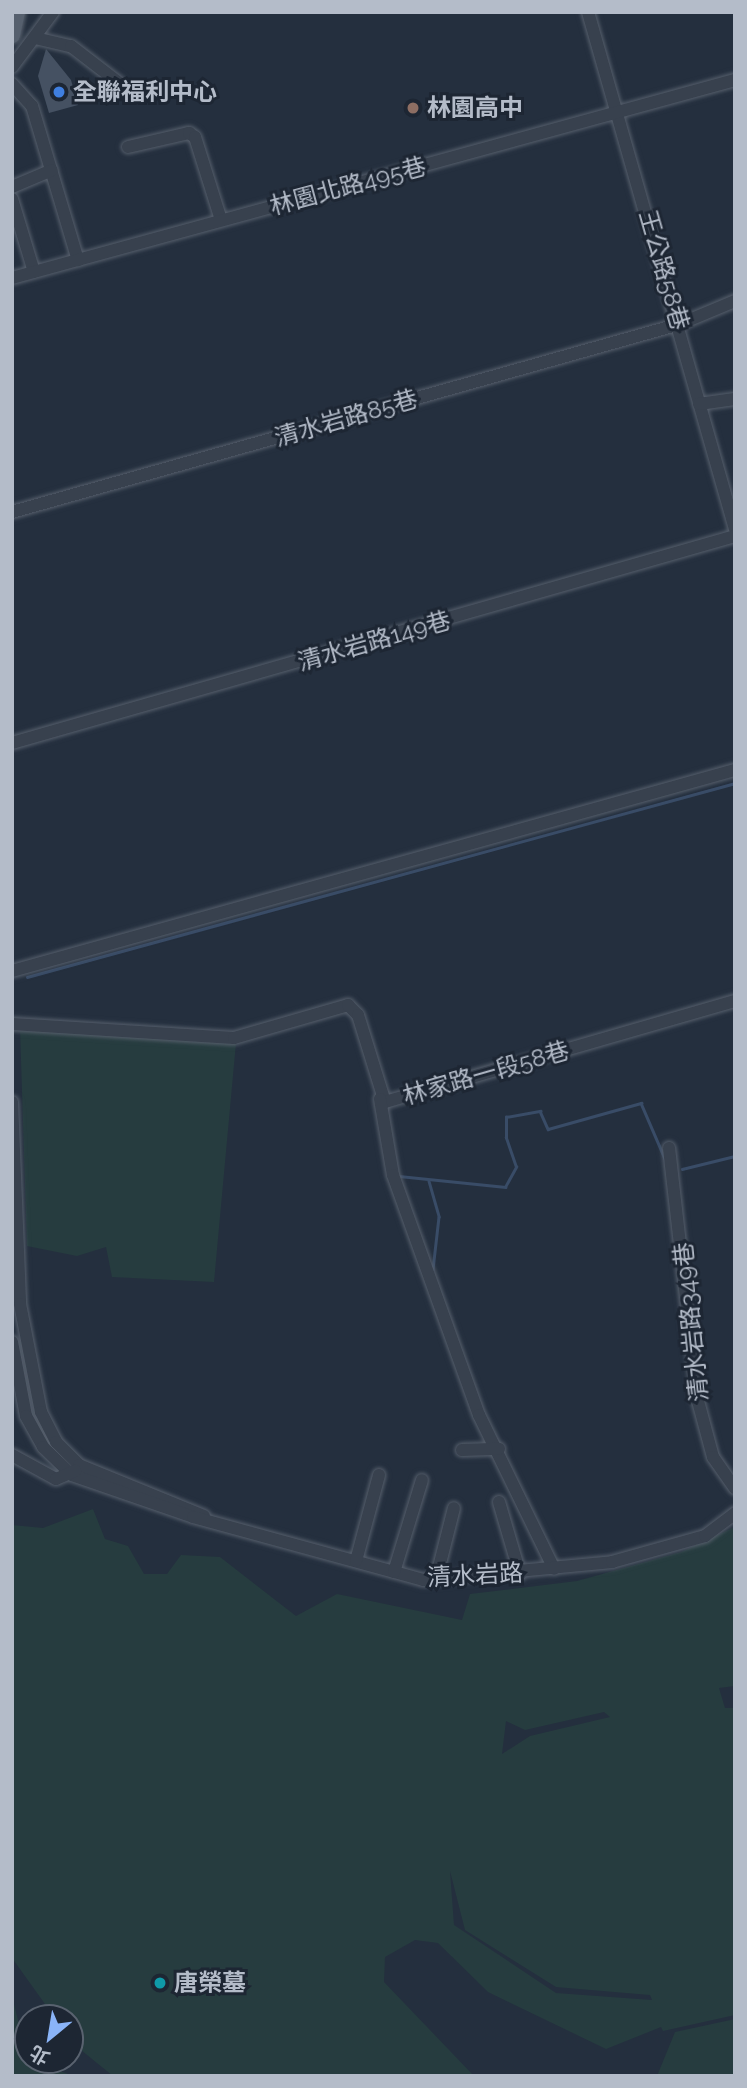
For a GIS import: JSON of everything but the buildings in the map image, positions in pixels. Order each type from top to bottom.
[{"type":"main road","points":[[12,35],[17,12]]},
{"type":"street","points":[[12,67],[53,12]]},
{"type":"street","name":"王公路58巷","points":[[588,12],[680,324],[699,404],[735,529]]},
{"type":"street","points":[[35,38],[71,46],[118,83]]},
{"type":"street","name":"林園北路495巷","points":[[12,278],[735,80]]},
{"type":"street","points":[[12,84],[32,106],[78,260]]},
{"type":"street","points":[[128,147],[189,133],[195,137],[221,220]]},
{"type":"street","points":[[12,187],[52,170]]},
{"type":"street","points":[[12,199],[34,272]]},
{"type":"street","name":"清水岩路85巷","points":[[12,512],[680,324],[735,301]]},
{"type":"street","points":[[699,404],[735,398]]},
{"type":"street","name":"清水岩路149巷","points":[[12,743],[735,536]]},
{"type":"street","points":[[12,971],[735,770]]},
{"type":"street","name":"林家路一段58巷","points":[[12,1024],[234,1038],[348,1005],[358,1015],[380,1098],[385,1102],[735,1001]]},
{"type":"street","points":[[380,1098],[393,1175],[479,1415],[499,1449],[554,1569]]},
{"type":"street","name":"清水岩路","points":[[12,1102],[16,1304],[41,1412],[56,1441],[76,1470]]},
{"type":"street","name":"清水岩路349巷","points":[[669,1148],[698,1401],[713,1457],[735,1489]]},
{"type":"street","name":"清水岩路","points":[[12,1342],[26,1416],[43,1447],[76,1470],[191,1507],[212,1521],[394,1572],[436,1579],[520,1574],[612,1562],[705,1536],[735,1513]]},
{"type":"street","points":[[462,1450],[499,1449]]},
{"type":"street","name":"清水岩路","points":[[12,1455],[56,1479],[76,1470]]},
{"type":"street","points":[[356,1561],[379,1475]]},
{"type":"street","points":[[394,1572],[422,1480]]},
{"type":"street","points":[[499,1502],[520,1574]]},
{"type":"street","points":[[436,1579],[454,1508]]},
{"type":"green space","points":[[20,1029],[236,1043],[214,1282],[112,1277],[106,1247],[77,1256],[27,1246]]},
{"type":"green space","points":[[93,1509],[105,1539],[128,1546],[144,1574],[167,1574],[181,1555],[220,1557],[296,1616],[337,1594],[462,1620],[470,1594],[577,1581],[681,1552],[735,1527],[735,1686],[719,1688],[725,1708],[735,1708],[735,2015],[663,2031],[661,2027],[606,2049],[488,1992],[438,1943],[415,1940],[385,1957],[384,1982],[474,2076],[113,2076],[84,2052],[84,2004],[45,2004],[12,1958],[12,1525],[43,1528]],"holes":[[[604,1712],[610,1717],[530,1736],[502,1754],[506,1721],[525,1730]],[[450,1871],[465,1930],[556,1987],[650,1995],[652,2000],[556,1993],[454,1925]]]},
{"type":"green space","points":[[12,1996],[14,2074],[74,2076],[12,2076]]},
{"type":"green space","points":[[735,2019],[735,2076],[657,2076],[675,2032]]},
{"type":"waterway","points":[[27,977],[735,783]]},
{"type":"waterway","points":[[399,1176],[505,1187],[516,1167],[506,1138],[506,1117],[540,1111],[548,1129],[641,1103],[666,1161]]},
{"type":"waterway","points":[[682,1169],[735,1156]]},
{"type":"waterway","points":[[429,1181],[439,1217],[433,1270]]},
{"type":"place","name":"全聯福利中心","points":[[59,92]]},
{"type":"place","name":"林園高中","points":[[413,108]]},
{"type":"place","name":"唐榮墓","points":[[160,1983]]}]
